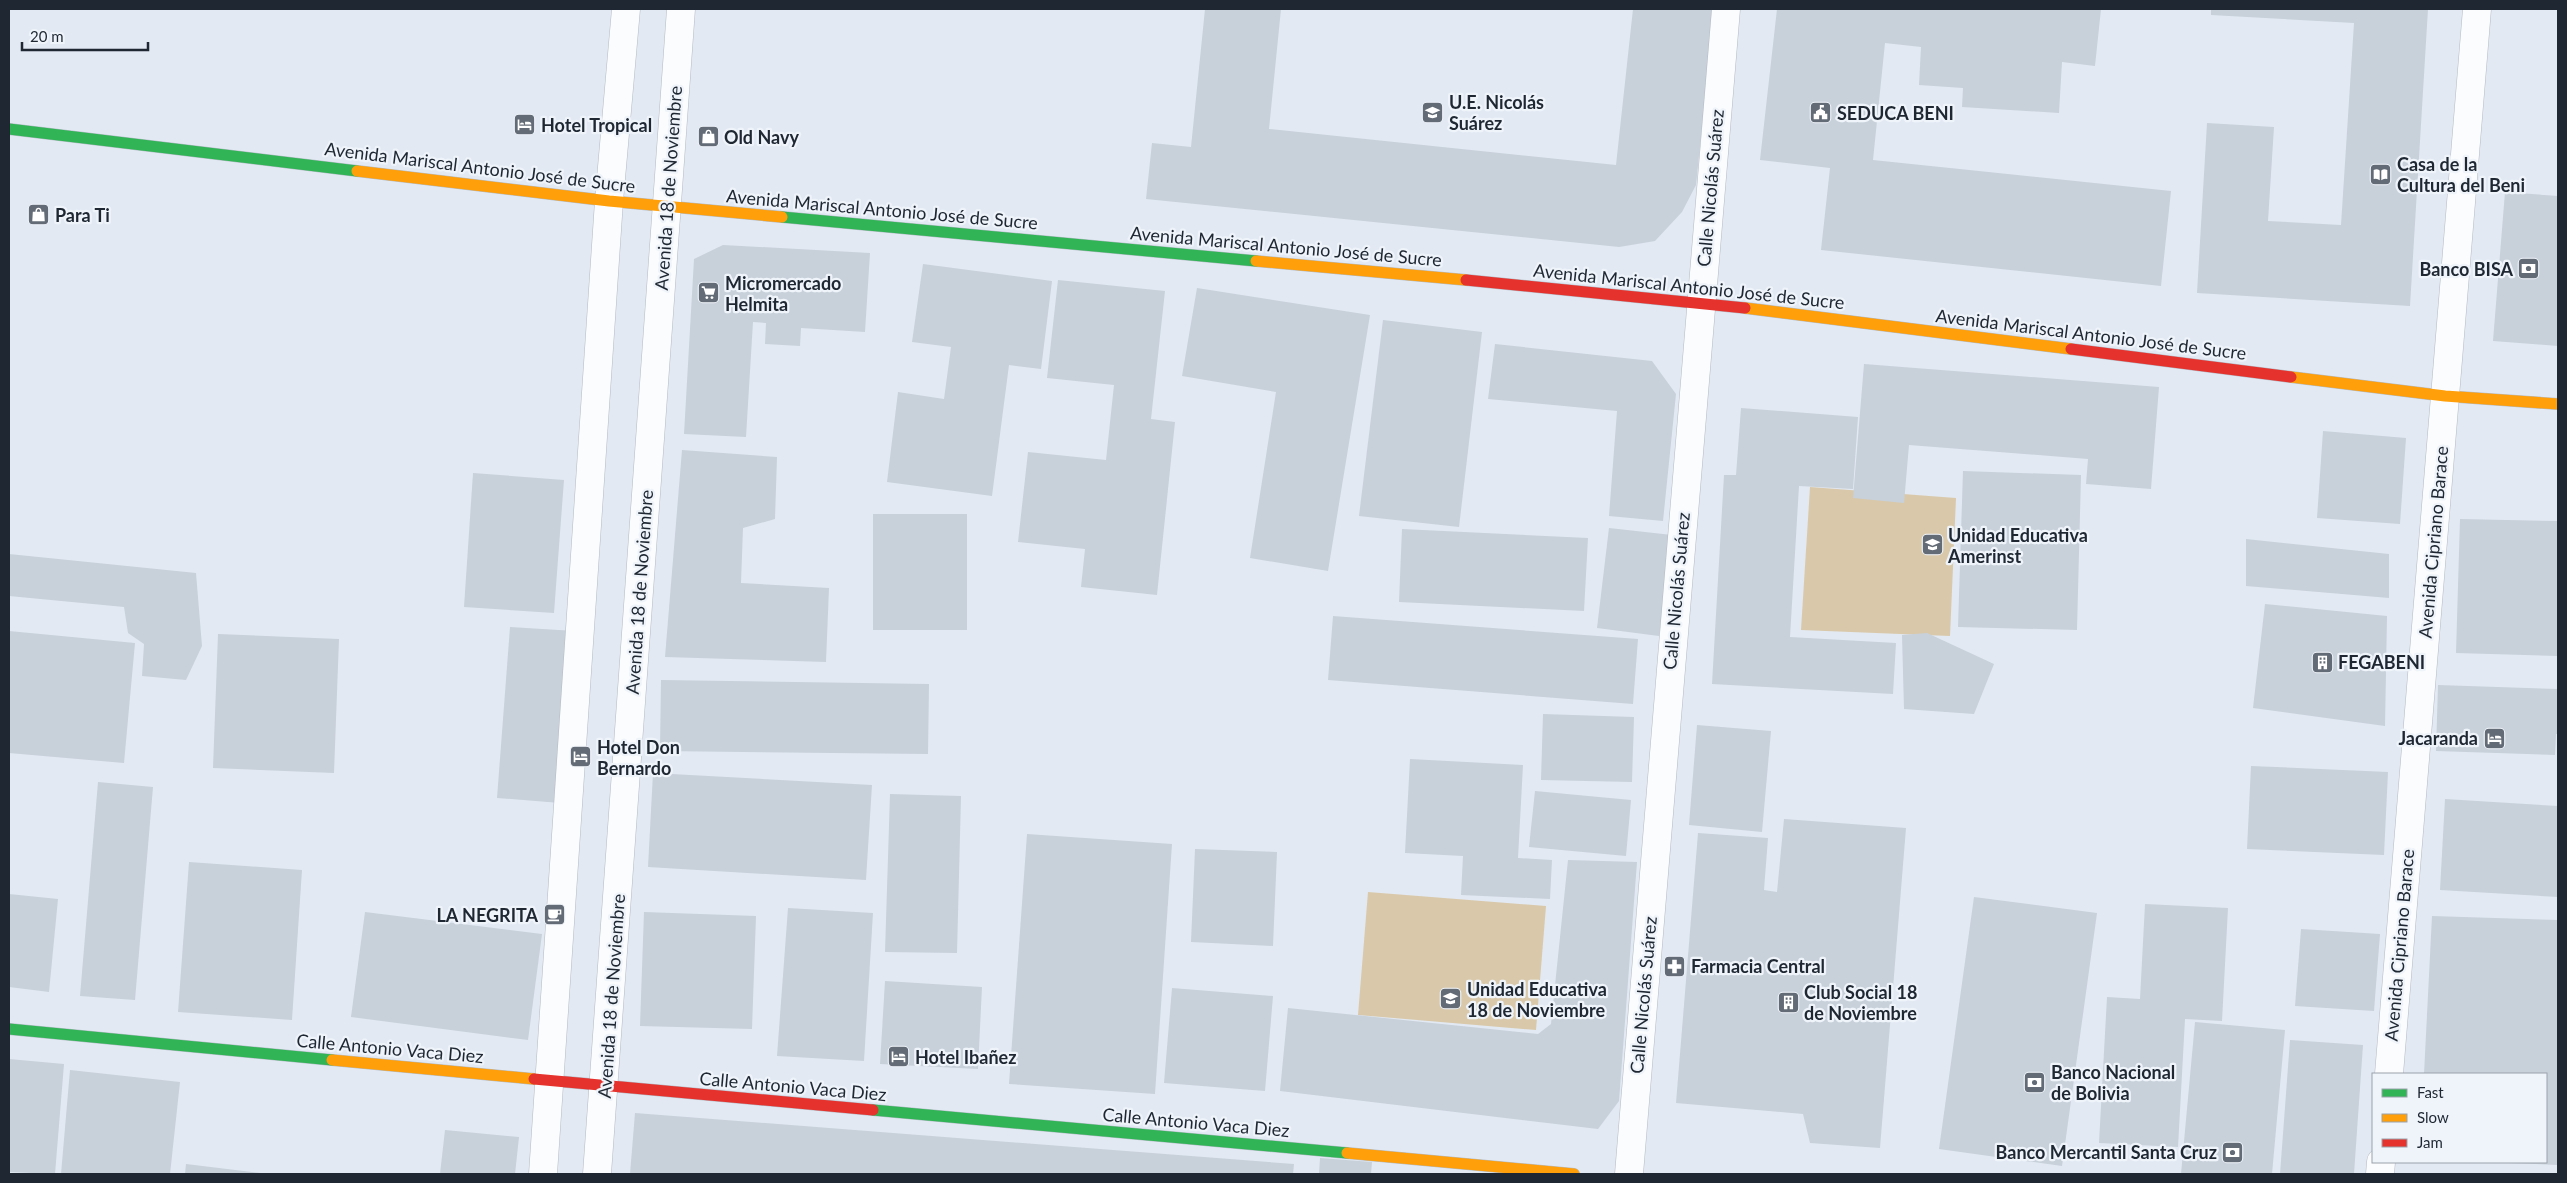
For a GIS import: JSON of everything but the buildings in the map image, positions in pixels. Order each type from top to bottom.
[{"type":"street","points":[[543,1174],[609,201],[626,9]]},
{"type":"street","name":"Avenida 18 de Noviembre","points":[[597,1174],[681,9]]},
{"type":"street","name":"Calle Nicolás Suárez","points":[[1629,1174],[1700,302],[1726,9]]},
{"type":"street","name":"Avenida Cipriano Barace","points":[[2388,1073],[2477,9]]},
{"type":"street","name":"Avenida Mariscal Antonio José de Sucre","points":[[9,129],[609,201],[1700,302],[2445,396],[2558,404]]},
{"type":"street","name":"Calle Antonio Vaca Diez","points":[[9,1029],[550,1081],[1574,1174]]},
{"type":"shaded area","points":[[1810,487],[1956,498],[1950,636],[1801,630]]},
{"type":"shaded area","points":[[1368,892],[1546,906],[1536,1030],[1358,1015]]},
{"type":"traffic: fast","points":[[9,129],[357,171]]},
{"type":"traffic: fast","points":[[782,217],[1256,261]]},
{"type":"traffic: fast","points":[[9,1029],[332,1060]]},
{"type":"traffic: fast","points":[[873,1110],[1347,1153]]},
{"type":"traffic: slow","points":[[357,171],[609,201],[782,217]]},
{"type":"traffic: slow","points":[[1256,261],[1466,280]]},
{"type":"traffic: slow","points":[[1745,308],[2071,349]]},
{"type":"traffic: slow","points":[[2291,377],[2445,396],[2558,404]]},
{"type":"traffic: slow","points":[[332,1060],[534,1079]]},
{"type":"traffic: slow","points":[[1347,1153],[1574,1174]]},
{"type":"traffic: jam","points":[[1466,280],[1745,308]]},
{"type":"traffic: jam","points":[[2071,349],[2291,377]]},
{"type":"traffic: jam","points":[[534,1079],[873,1110]]},
{"type":"place","name":"U.E. Nicolás Suárez","points":[[1433,112]]},
{"type":"place","name":"SEDUCA BENI","points":[[1821,113]]},
{"type":"place","name":"Hotel Tropical","points":[[525,125]]},
{"type":"place","name":"Old Navy","points":[[708,137]]},
{"type":"place","name":"Casa de la Cultura del Beni","points":[[2381,174]]},
{"type":"place","name":"Para Ti","points":[[39,215]]},
{"type":"place","name":"Banco BISA","points":[[2529,269]]},
{"type":"place","name":"Micromercado Helmita","points":[[709,293]]},
{"type":"place","name":"Unidad Educativa Amerinst","points":[[1932,545]]},
{"type":"place","name":"FEGABENI","points":[[2322,662]]},
{"type":"place","name":"Jacaranda","points":[[2494,738]]},
{"type":"place","name":"Hotel Don Bernardo","points":[[581,757]]},
{"type":"place","name":"LA NEGRITA","points":[[554,915]]},
{"type":"place","name":"Farmacia Central","points":[[1675,966]]},
{"type":"place","name":"Unidad Educativa 18 de Noviembre","points":[[1451,999]]},
{"type":"place","name":"Club Social 18 de Noviembre","points":[[1788,1002]]},
{"type":"place","name":"Hotel Ibañez","points":[[899,1057]]},
{"type":"place","name":"Banco Nacional de Bolivia","points":[[2035,1082]]},
{"type":"place","name":"Banco Mercantil Santa Cruz","points":[[2233,1152]]}]
